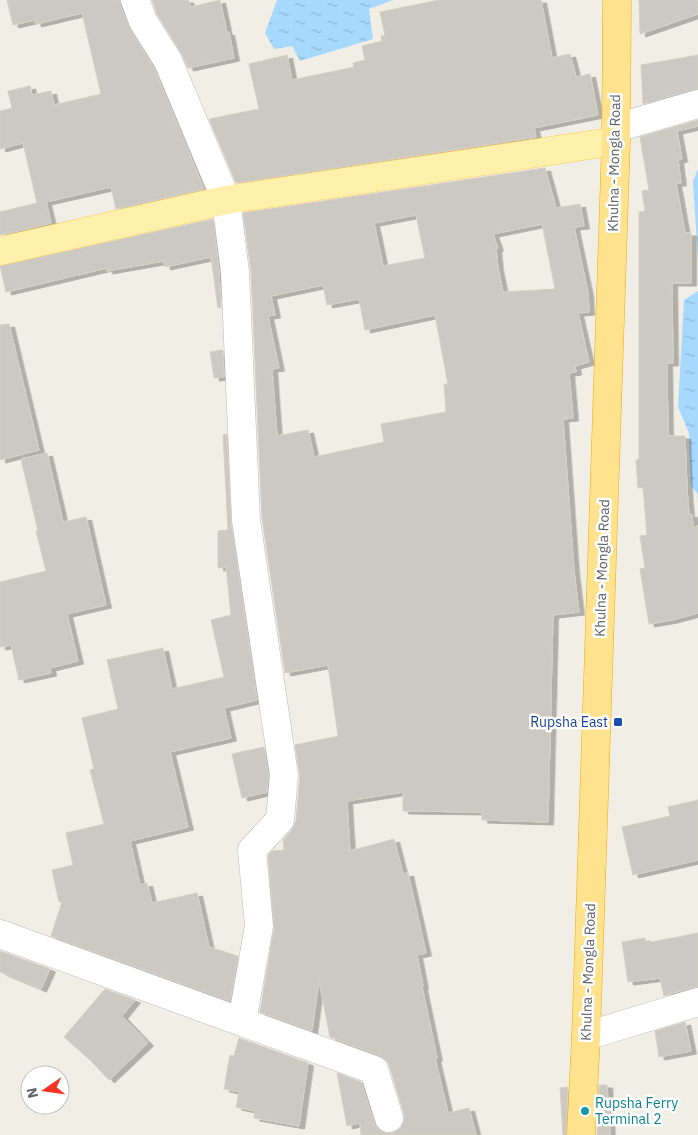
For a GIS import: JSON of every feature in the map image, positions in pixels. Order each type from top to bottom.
[{"type":"highway","name":"Khulna - Mongla Road","points":[[581,1135],[586,1036],[616,134],[617,0]]},
{"type":"main road","points":[[0,251],[226,200],[616,134]]},
{"type":"street","points":[[135,0],[142,21],[168,61],[226,200],[235,272],[246,520],[284,775],[280,820],[252,850],[259,926],[242,1022]]},
{"type":"street","points":[[616,134],[698,104]]},
{"type":"street","points":[[0,934],[374,1070],[389,1118]]},
{"type":"street","points":[[586,1036],[698,1002]]},
{"type":"water","points":[[277,0],[393,0],[369,9],[373,39],[300,61],[292,46],[274,49],[265,33]]},
{"type":"water","points":[[698,168],[698,259],[693,182]]},
{"type":"water","points":[[698,291],[698,499],[697,493],[691,486],[689,433],[678,407],[684,300]]},
{"type":"building","points":[[7,0],[120,0],[120,6],[130,29],[154,68],[204,189],[116,209],[111,187],[46,202],[51,223],[0,235],[0,212],[37,203],[23,143],[0,149],[0,111],[12,108],[8,91],[30,86],[32,95],[51,91],[54,105],[101,94],[82,13],[36,24],[35,20],[13,25]]},
{"type":"building","points":[[152,0],[188,0],[191,7],[220,0],[234,58],[188,68],[157,14]]},
{"type":"building","points":[[439,0],[541,0],[552,58],[570,54],[576,77],[590,74],[598,115],[534,128],[536,137],[236,183],[209,119],[259,109],[249,64],[287,55],[292,80],[354,67],[353,63],[365,60],[362,46],[382,41],[381,36],[385,35],[380,12]]},
{"type":"building","points":[[639,0],[698,0],[698,14],[640,34]]},
{"type":"building","points":[[698,55],[698,89],[643,104],[641,65]]},
{"type":"building","points":[[698,120],[698,126],[677,131],[682,159],[678,160],[681,183],[676,183],[685,233],[691,233],[691,283],[672,283],[673,363],[667,363],[668,436],[685,436],[689,515],[692,514],[693,527],[698,526],[698,613],[649,624],[640,569],[645,568],[640,536],[647,535],[643,487],[638,488],[636,460],[639,459],[639,212],[645,211],[642,191],[649,190],[640,137]]},
{"type":"building","points":[[545,168],[556,208],[580,204],[584,226],[574,227],[588,293],[589,312],[578,313],[589,362],[575,366],[576,372],[569,373],[573,418],[563,419],[574,571],[579,612],[553,615],[548,822],[482,820],[482,812],[403,811],[403,792],[347,801],[350,851],[394,839],[403,874],[408,873],[426,953],[417,955],[422,987],[437,1058],[435,1058],[448,1113],[469,1108],[476,1135],[361,1135],[360,1123],[347,1126],[337,1073],[361,1082],[374,1123],[379,1130],[393,1133],[401,1128],[404,1114],[386,1060],[379,1055],[330,1037],[319,980],[312,1031],[260,1012],[274,928],[268,856],[272,851],[284,850],[283,840],[291,831],[296,821],[300,776],[295,745],[338,736],[328,665],[285,673],[262,518],[251,271],[243,213]],"holes":[[[416,215],[425,258],[383,266],[374,223]],[[542,224],[555,289],[503,292],[498,268],[496,249],[498,248],[493,234]],[[323,285],[327,305],[359,299],[365,330],[435,315],[448,384],[444,384],[446,412],[381,424],[384,442],[314,457],[308,430],[277,436],[272,369],[279,368],[268,316],[275,315],[271,296]]]},
{"type":"building","points":[[213,219],[221,307],[218,308],[211,257],[165,267],[164,261],[107,271],[107,268],[6,292],[0,266]]},
{"type":"building","points":[[9,324],[39,450],[0,460],[0,325]]},
{"type":"building","points":[[223,350],[224,377],[214,378],[210,352]]},
{"type":"building","points":[[227,434],[231,522],[257,700],[224,708],[231,738],[170,752],[188,827],[130,841],[140,885],[147,883],[152,903],[197,893],[209,947],[238,956],[230,1001],[51,936],[62,902],[59,902],[52,870],[73,865],[66,833],[104,824],[90,770],[94,769],[82,718],[118,709],[107,660],[163,648],[172,689],[224,677],[211,620],[231,615],[226,567],[218,568],[218,531],[228,530],[223,435]]},
{"type":"building","points":[[47,453],[63,522],[86,517],[106,605],[67,614],[78,661],[50,668],[51,673],[19,680],[11,645],[0,647],[0,582],[46,571],[21,459]]},
{"type":"building","points":[[264,747],[268,775],[267,792],[242,798],[232,754]]},
{"type":"building","points":[[698,800],[698,860],[633,875],[622,827],[670,816],[668,807]]},
{"type":"building","points":[[698,933],[698,987],[664,996],[660,978],[628,982],[622,942],[645,938],[646,943]]},
{"type":"building","points":[[0,951],[50,969],[41,989],[0,972]]},
{"type":"building","points":[[105,989],[135,1000],[122,1016],[148,1043],[109,1080],[64,1037]]},
{"type":"building","points":[[685,1022],[691,1051],[659,1057],[655,1031]]},
{"type":"building","points":[[239,1038],[308,1063],[299,1126],[254,1118],[255,1111],[236,1107],[239,1092],[224,1089],[230,1055],[234,1056]]},
{"type":"building","points":[[599,1085],[607,1085],[610,1135],[597,1135]]},
{"type":"building","points":[[568,1087],[566,1135],[563,1135],[560,1088]]},
{"type":"place","name":"Rupsha East","points":[[618,722]]},
{"type":"place","name":"Rupsha Ferry Terminal 2","points":[[585,1111]]}]
